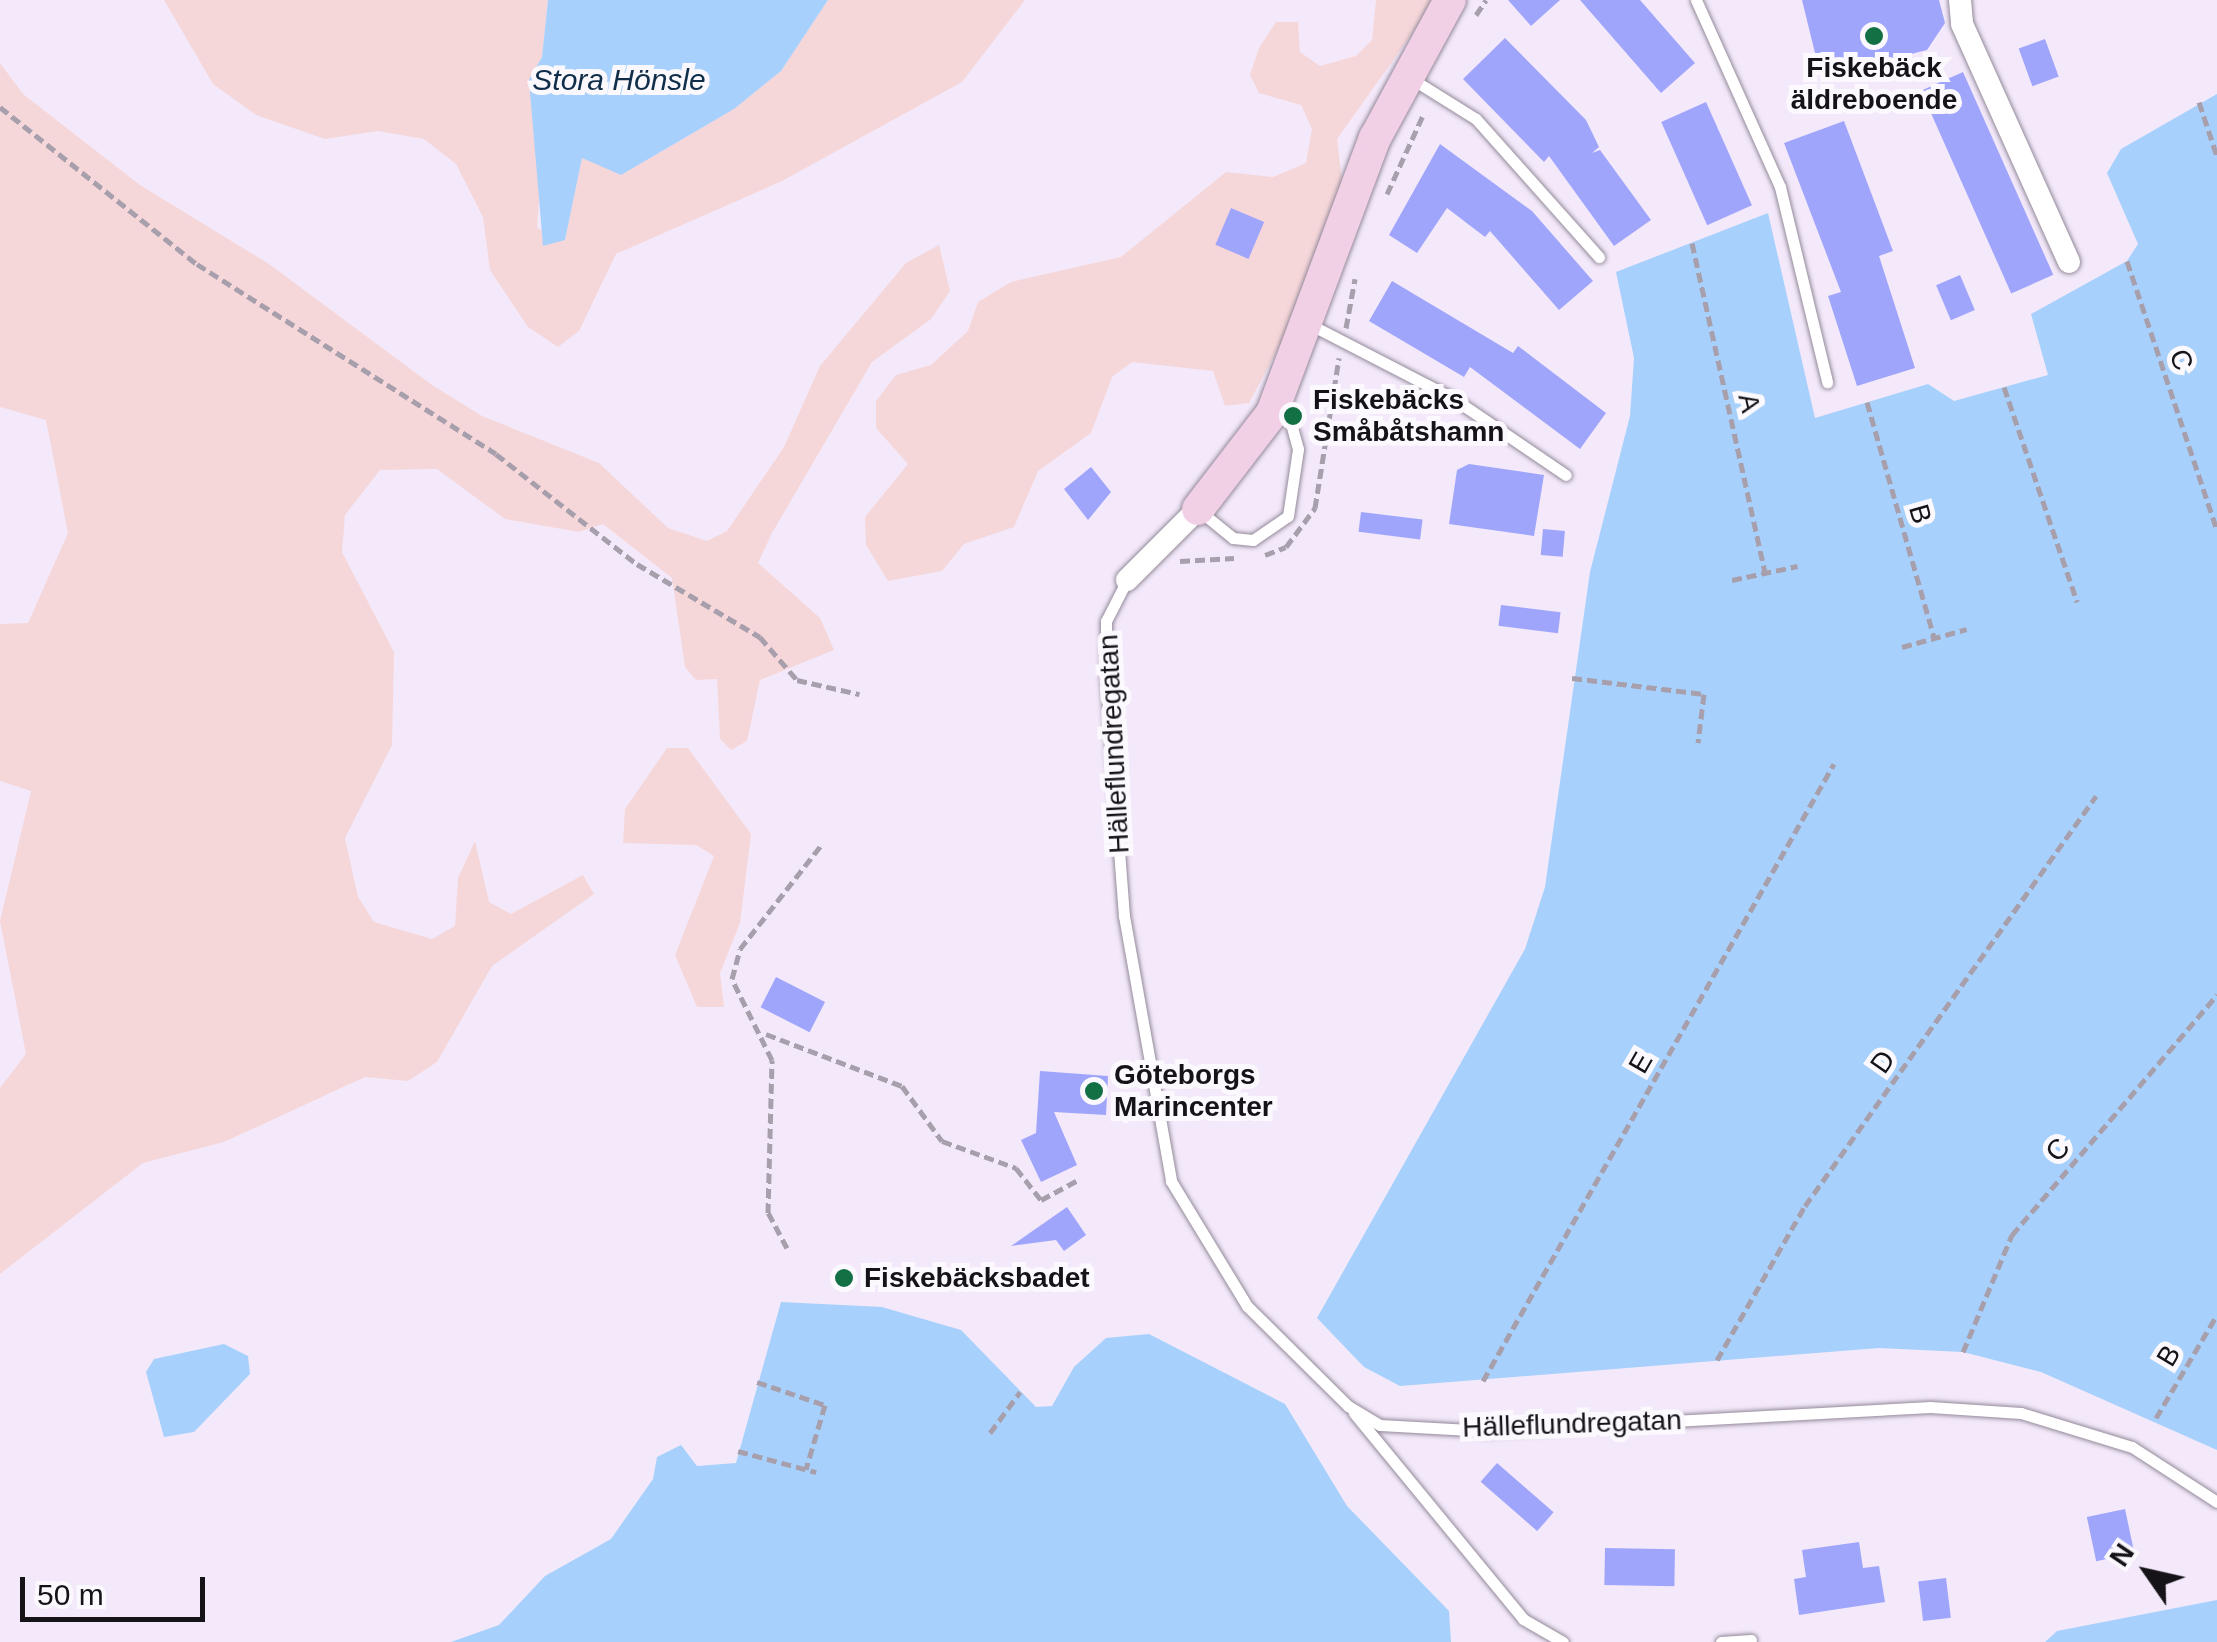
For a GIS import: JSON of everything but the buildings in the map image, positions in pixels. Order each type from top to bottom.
[{"type":"street","name":"Hälleflundregatan","points":[[1127,580],[1198,509],[1282,393],[1404,74],[1450,0]]},
{"type":"street","points":[[1960,0],[1962,24],[2070,262]]},
{"type":"lane","points":[[1696,0],[1780,188],[1827,382]]},
{"type":"lane","points":[[1404,74],[1476,119],[1599,257]]},
{"type":"lane","points":[[1307,323],[1454,399],[1566,474]]},
{"type":"lane","points":[[1198,509],[1233,538],[1253,540],[1288,516],[1298,450],[1282,393]]},
{"type":"lane","name":"Hälleflundregatan","points":[[1127,580],[1106,621],[1106,677],[1124,916],[1171,1181],[1247,1306],[1348,1406],[1380,1425],[1488,1431],[1930,1408],[2021,1413],[2132,1447],[2217,1502]]},
{"type":"lane","points":[[1348,1406],[1523,1619],[1563,1642]]},
{"type":"lane","points":[[1721,1642],[1750,1640]]},
{"type":"path","points":[[2199,102],[2217,156]]},
{"type":"path","points":[[0,107],[197,264],[496,454],[637,564],[760,636],[797,680],[859,694]]},
{"type":"path","name":"A","points":[[1692,243],[1765,571]]},
{"type":"path","name":"C","points":[[2127,261],[2217,530]]},
{"type":"path","points":[[2004,387],[2078,602]]},
{"type":"path","name":"B","points":[[1867,402],[1934,637]]},
{"type":"path","points":[[1312,427],[1328,431]]},
{"type":"path","points":[[1732,580],[1798,566]]},
{"type":"path","points":[[1902,648],[1968,629]]},
{"type":"path","points":[[1572,678],[1704,694],[1698,743]]},
{"type":"path","name":"E","points":[[1483,1381],[1834,764]]},
{"type":"path","name":"D","points":[[1718,1360],[1806,1206],[2096,796]]},
{"type":"path","points":[[786,1248],[768,1213],[772,1060],[763,1032],[732,979],[740,949],[822,844]]},
{"type":"path","name":"C","points":[[1963,1352],[2012,1235],[2217,995]]},
{"type":"path","points":[[763,1032],[902,1086],[942,1141],[1016,1168],[1041,1200],[1078,1180]]},
{"type":"path","name":"B","points":[[2156,1418],[2217,1316]]},
{"type":"path","points":[[758,1382],[825,1405],[806,1469]]},
{"type":"path","points":[[990,1434],[1020,1392]]},
{"type":"path","points":[[738,1450],[816,1472]]},
{"type":"shaded area","points":[[164,0],[548,0],[542,57],[529,81],[542,156],[537,228],[565,240],[582,157],[621,175],[734,109],[781,71],[828,0],[1025,0],[962,82],[782,181],[616,254],[579,331],[558,347],[528,327],[490,270],[483,217],[456,164],[424,139],[378,131],[325,139],[256,115],[213,84]]},
{"type":"shaded area","points":[[1376,0],[1436,0],[1337,139],[1343,188],[1299,309],[1249,403],[1225,406],[1213,371],[1132,362],[1112,377],[1091,433],[1038,471],[1014,527],[964,544],[942,571],[888,581],[866,545],[865,517],[908,464],[876,428],[876,401],[896,375],[931,365],[968,331],[978,302],[1011,282],[1121,257],[1226,172],[1273,177],[1306,163],[1312,129],[1301,105],[1259,93],[1250,75],[1259,48],[1276,22],[1298,22],[1300,52],[1320,66],[1356,56],[1372,40]]},
{"type":"shaded area","points":[[0,63],[23,94],[140,185],[269,264],[432,385],[482,416],[599,463],[668,528],[707,541],[727,531],[784,447],[820,366],[906,263],[939,245],[950,291],[931,319],[872,362],[772,533],[758,563],[820,618],[834,650],[760,680],[747,741],[731,750],[720,739],[717,679],[696,680],[685,667],[672,578],[603,524],[579,532],[505,519],[437,469],[380,470],[345,515],[342,552],[394,652],[392,745],[345,838],[358,897],[374,922],[432,939],[455,926],[458,878],[475,841],[489,902],[511,914],[583,875],[594,894],[492,966],[437,1062],[408,1081],[365,1077],[224,1142],[143,1163],[0,1274],[0,1088],[26,1054],[0,921],[31,791],[0,781],[0,624],[28,623],[68,533],[46,420],[0,407]]},
{"type":"shaded area","points":[[667,748],[688,748],[751,834],[740,923],[720,973],[724,1007],[697,1007],[675,955],[714,856],[696,845],[623,843],[625,809]]},
{"type":"water","name":"Stora Hönsle","points":[[548,0],[828,0],[781,71],[734,109],[621,175],[582,158],[565,240],[543,246],[529,80],[542,57]]},
{"type":"water","points":[[2217,94],[2217,1450],[2041,1372],[1963,1352],[1879,1348],[1400,1386],[1364,1367],[1317,1318],[1525,949],[1545,887],[1590,572],[1630,416],[1634,358],[1616,272],[1768,213],[1815,418],[1928,384],[1954,401],[2048,375],[2031,314],[2127,261],[2138,244],[2107,173],[2121,149]]},
{"type":"water","points":[[781,1302],[882,1307],[961,1330],[1036,1407],[1052,1406],[1074,1367],[1106,1338],[1149,1334],[1285,1404],[1347,1506],[1449,1611],[1451,1642],[451,1642],[499,1625],[545,1576],[611,1539],[653,1479],[657,1457],[681,1445],[697,1466],[736,1463]]},
{"type":"water","points":[[224,1344],[248,1356],[250,1374],[194,1432],[164,1437],[146,1372],[154,1359]]},
{"type":"water","points":[[2217,1600],[2217,1642],[2045,1642],[2057,1631]]},
{"type":"place","name":"Fiskebäck äldreboende","points":[[1874,36]]},
{"type":"place","name":"Fiskebäcks Småbåtshamn","points":[[1293,416]]},
{"type":"place","name":"Göteborgs Marincenter","points":[[1094,1091]]},
{"type":"place","name":"Fiskebäcksbadet","points":[[844,1278]]}]
